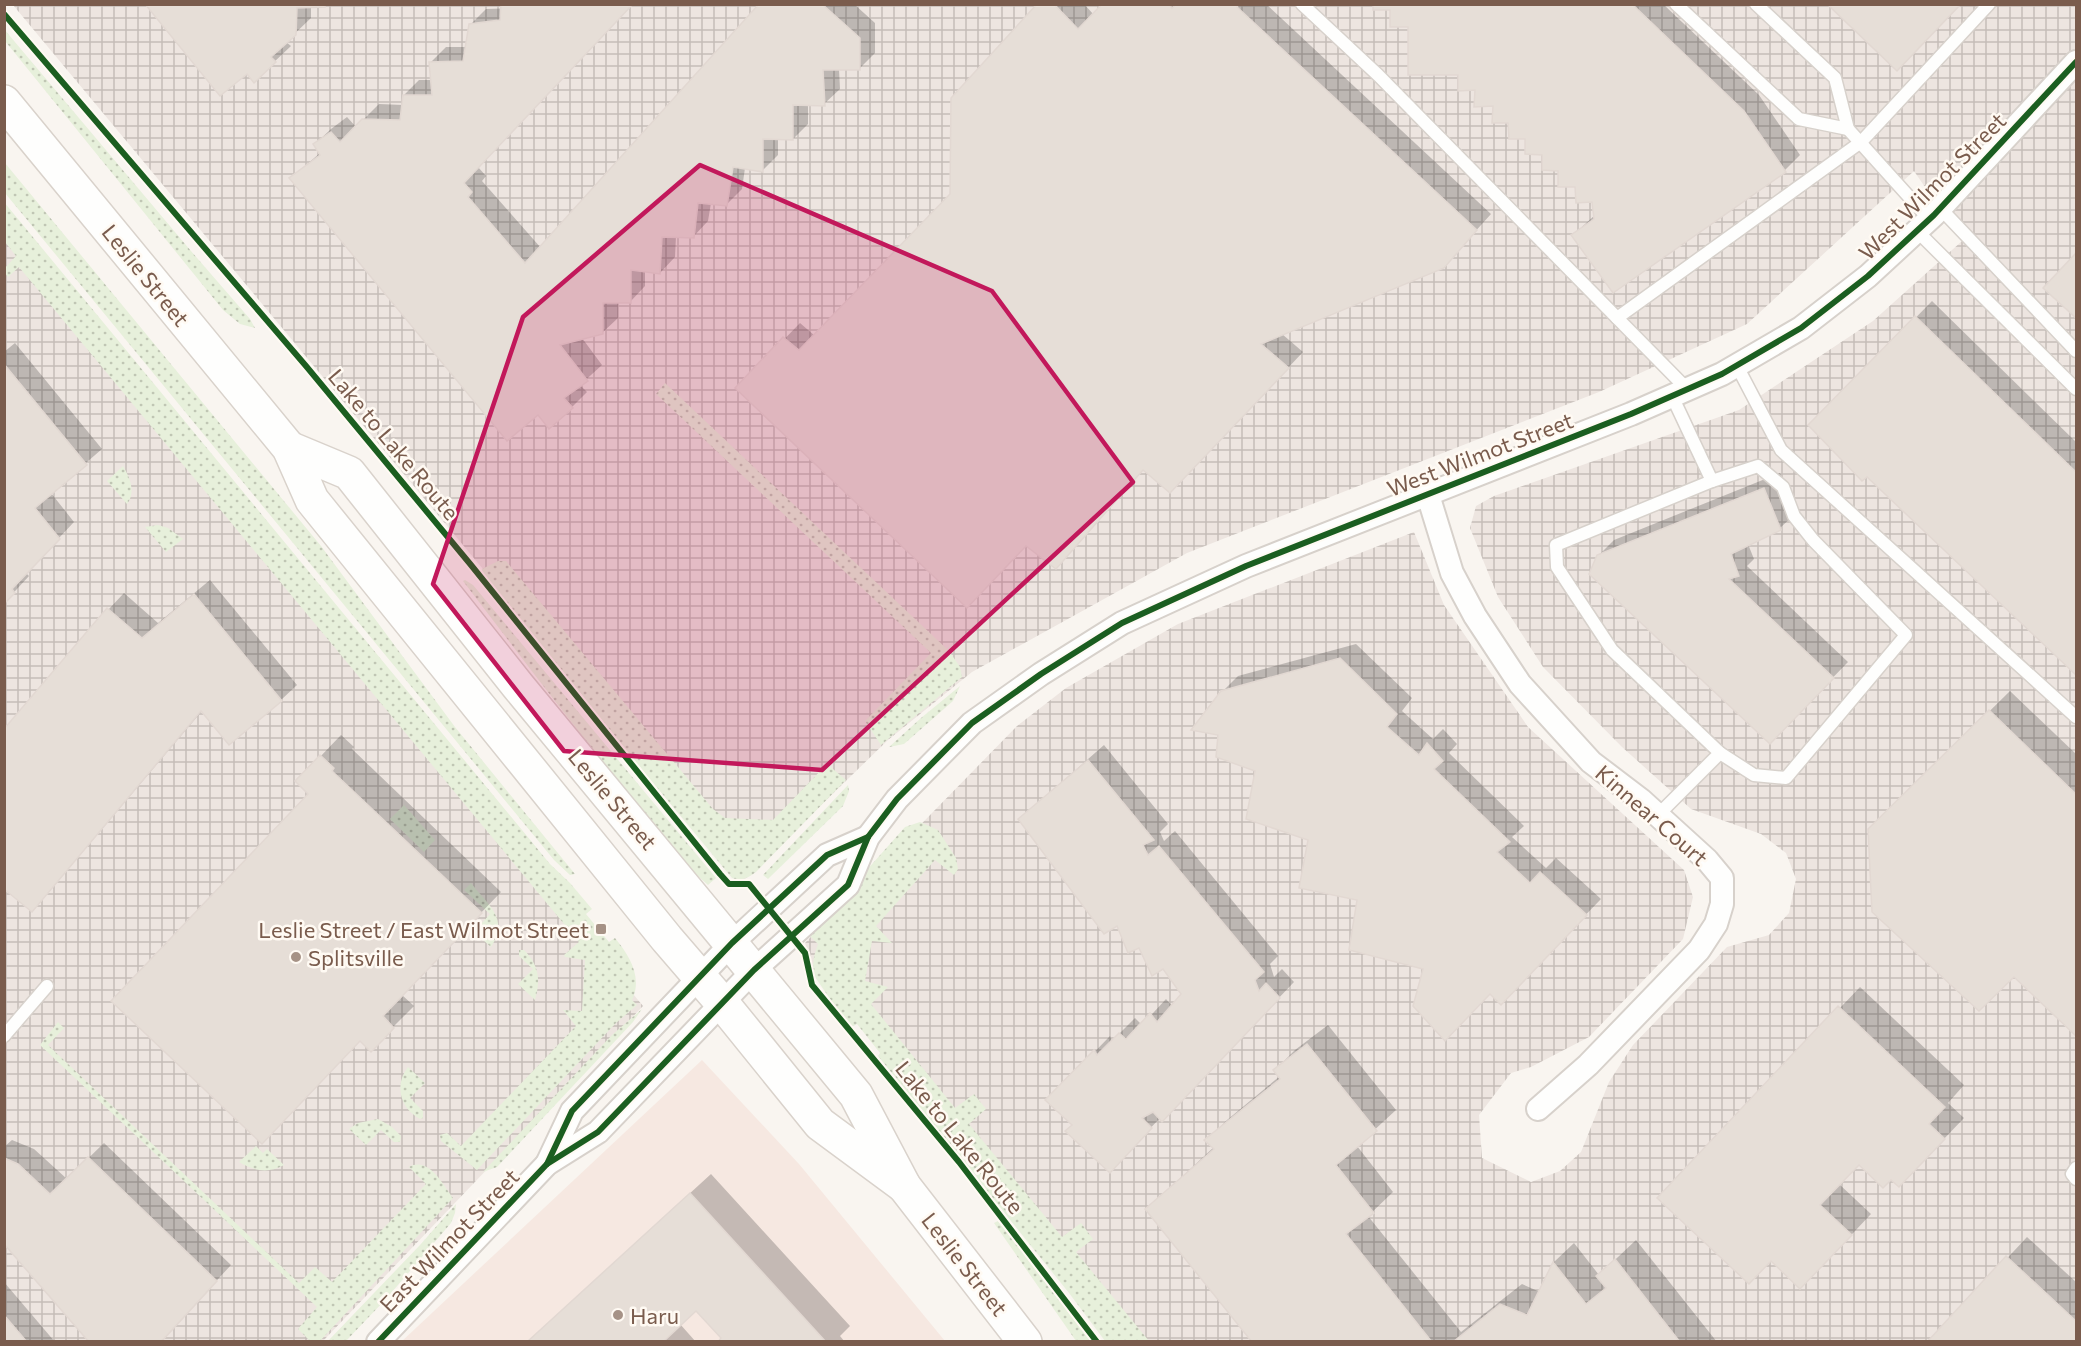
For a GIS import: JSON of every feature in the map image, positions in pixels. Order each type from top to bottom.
[{"type":"main road","name":"Leslie Street","points":[[4,102],[288,448],[312,500],[820,1124],[904,1186]]},
{"type":"main road","name":"Leslie Street","points":[[288,448],[349,473],[518,686],[856,1095],[904,1186],[1025,1341]]},
{"type":"street","name":"West Wilmot Street","points":[[754,970],[848,885],[868,837],[897,799],[972,723],[1041,674],[1122,623],[1246,566],[1352,522],[1428,495],[1722,375],[1801,328],[1868,276],[1929,219],[2076,62]]},
{"type":"street","name":"Kinnear Court","points":[[1428,495],[1452,573],[1475,616],[1520,684],[1591,762],[1658,815],[1707,860],[1722,878],[1722,904],[1716,924],[1699,950],[1588,1065],[1538,1109]]},
{"type":"street","name":"West Wilmot Street","points":[[732,943],[827,855],[868,837]]},
{"type":"street","name":"East Wilmot Street","points":[[547,1164],[572,1111],[732,943]]},
{"type":"street","name":"East Wilmot Street","points":[[378,1341],[547,1164],[598,1132],[754,970]]},
{"type":"lane","points":[[1302,4],[1378,75],[1617,318],[1680,393],[1712,481]]},
{"type":"lane","points":[[1676,4],[1799,120],[1848,129]]},
{"type":"lane","points":[[1756,4],[1835,78],[1848,129],[2076,388]]},
{"type":"lane","points":[[1617,318],[1861,142],[1989,4]]},
{"type":"lane","points":[[1929,219],[2076,351]]},
{"type":"lane","points":[[1737,366],[1781,450],[2076,717]]},
{"type":"lane","points":[[1758,466],[1783,488],[1794,516],[1813,540],[1906,635],[1786,778],[1754,775],[1720,753],[1612,650],[1557,567],[1556,545],[1712,481],[1758,466]]},
{"type":"lane","points":[[1658,815],[1720,753]]},
{"type":"lane","points":[[4,1036],[47,986]]},
{"type":"lane","points":[[2076,1168],[2072,1174],[2076,1179]]},
{"type":"highlighted area","points":[[700,165],[992,291],[1133,482],[822,770],[564,751],[433,584],[523,317]]},
{"type":"shaded area","points":[[13,5],[2076,5],[2076,1341],[1122,1341],[812,965],[805,943],[1017,726],[1066,688],[1178,624],[1414,532],[1444,605],[1528,727],[1684,870],[1693,897],[1683,939],[1589,1037],[1531,1067],[1511,1073],[1479,1115],[1482,1158],[1531,1182],[1560,1171],[1581,1152],[1609,1082],[1633,1045],[1727,947],[1769,935],[1789,913],[1796,879],[1786,853],[1761,834],[1691,809],[1622,747],[1543,667],[1498,597],[1470,528],[1476,506],[1494,496],[1739,410],[1873,321],[1962,241],[1914,171],[1747,324],[1599,392],[1187,553],[972,672],[888,740],[743,881]]},
{"type":"shaded area","points":[[4,233],[643,1006],[323,1341],[5,1341]]},
{"type":"shaded area","points":[[702,1060],[799,1164],[945,1341],[401,1342]]},
{"type":"green space","points":[[4,29],[250,319],[255,328],[240,324],[223,310],[5,41]]},
{"type":"green space","points":[[5,163],[321,546],[455,727],[575,874],[570,875],[554,860],[5,193]]},
{"type":"green space","points":[[4,202],[550,864],[592,909],[586,914],[609,942],[615,938],[633,967],[636,983],[632,1000],[637,1005],[616,1023],[477,1170],[441,1141],[440,1135],[447,1133],[461,1146],[576,1026],[563,1010],[582,1011],[585,960],[564,955],[579,942],[19,267],[8,277],[5,268],[16,256],[5,242]]},
{"type":"green space","points":[[665,383],[949,651],[960,667],[962,677],[881,745],[865,721],[931,653],[656,394]]},
{"type":"green space","points":[[123,466],[132,490],[127,504],[107,481]]},
{"type":"green space","points":[[158,525],[168,528],[183,539],[166,552],[145,527]]},
{"type":"green space","points":[[498,561],[506,561],[713,809],[725,818],[773,820],[827,764],[846,780],[756,872],[745,878],[732,878],[483,578],[482,569]]},
{"type":"green space","points":[[463,581],[473,585],[716,878],[708,885],[674,850],[581,734]]},
{"type":"green space","points":[[960,686],[953,701],[904,744],[889,747],[921,718]]},
{"type":"green space","points":[[848,785],[849,791],[843,806],[768,879],[763,875]]},
{"type":"green space","points":[[404,805],[435,840],[424,852],[390,819]]},
{"type":"green space","points":[[920,822],[938,830],[956,858],[958,869],[954,875],[935,860],[876,926],[892,943],[872,941],[865,981],[888,987],[871,1004],[955,1108],[974,1094],[986,1109],[969,1124],[1062,1237],[1081,1223],[1093,1239],[1076,1252],[1149,1341],[1105,1341],[878,1056],[880,1053],[857,1024],[850,1028],[815,977],[813,968],[818,944],[809,935],[905,827]]},
{"type":"green space","points":[[471,883],[498,920],[496,937],[491,947],[474,932],[490,914],[464,890]]},
{"type":"green space","points":[[519,950],[524,950],[536,967],[538,986],[535,1000],[518,984],[533,969],[519,956]]},
{"type":"green space","points":[[642,1009],[633,1022],[497,1167],[483,1172],[612,1035]]},
{"type":"green space","points":[[58,1022],[64,1028],[48,1045],[299,1283],[315,1267],[332,1282],[426,1184],[409,1167],[423,1165],[429,1169],[453,1198],[320,1341],[310,1341],[298,1329],[317,1307],[40,1045]]},
{"type":"green space","points":[[408,1067],[425,1083],[410,1098],[423,1111],[423,1118],[420,1119],[408,1109],[401,1096],[401,1081]]},
{"type":"green space","points":[[378,1119],[392,1127],[401,1136],[400,1142],[394,1142],[381,1130],[366,1145],[349,1129],[358,1123]]},
{"type":"green space","points":[[256,1146],[263,1153],[267,1149],[284,1165],[272,1170],[261,1170],[250,1168],[239,1162]]},
{"type":"green space","points":[[456,1204],[451,1223],[386,1299],[346,1341],[328,1341],[420,1245]]},
{"type":"green space","points":[[998,1221],[1094,1341],[1076,1341],[994,1223]]},
{"type":"building","points":[[145,4],[325,4],[325,7],[297,8],[296,35],[271,57],[276,62],[254,83],[247,74],[220,96]]},
{"type":"building","points":[[501,4],[633,4],[464,183],[472,192],[468,197],[525,263],[759,4],[822,4],[860,38],[860,70],[823,70],[825,106],[793,105],[793,140],[763,139],[763,172],[733,167],[727,206],[698,203],[694,238],[662,237],[660,274],[631,270],[631,303],[603,303],[603,334],[560,345],[588,381],[564,398],[573,408],[549,429],[538,415],[507,441],[289,178],[320,155],[313,144],[331,132],[340,142],[362,119],[400,120],[403,95],[432,95],[429,62],[463,61],[469,24],[500,20]]},
{"type":"building","points":[[1037,4],[1054,4],[1078,29],[1102,4],[1169,4],[1172,8],[1176,4],[1239,4],[1237,7],[1477,230],[1444,268],[1261,344],[1289,368],[1170,493],[1143,470],[1056,569],[1026,546],[967,608],[735,388],[783,337],[799,350],[950,194],[951,98]]},
{"type":"building","points":[[1373,4],[1632,4],[1744,111],[1786,172],[1613,293],[1571,235],[1594,219],[1592,202],[1576,203],[1575,187],[1558,187],[1558,171],[1542,170],[1542,155],[1525,154],[1525,139],[1509,139],[1508,123],[1492,123],[1493,106],[1474,107],[1475,90],[1458,91],[1458,75],[1408,75],[1408,27],[1390,27],[1390,10],[1373,10]]},
{"type":"building","points":[[1827,4],[1961,4],[1897,71]]},
{"type":"building","points":[[2076,253],[2076,318],[2043,288]]},
{"type":"building","points":[[1915,316],[2076,472],[2076,675],[1867,477],[1862,481],[1808,425]]},
{"type":"building","points":[[4,364],[87,465],[35,508],[60,539],[12,589],[15,593],[4,604]]},
{"type":"building","points":[[1764,488],[1781,530],[1731,554],[1739,576],[1729,579],[1834,678],[1770,744],[1589,574],[1597,555]]},
{"type":"building","points":[[194,594],[282,701],[229,745],[201,711],[32,912],[4,889],[4,729],[107,608],[142,638]]},
{"type":"building","points":[[1340,658],[1397,714],[1387,727],[1419,755],[1427,743],[1443,761],[1434,769],[1510,842],[1497,852],[1530,883],[1540,872],[1587,915],[1501,1005],[1490,994],[1445,1041],[1413,1006],[1423,969],[1349,950],[1357,900],[1299,888],[1308,840],[1246,819],[1255,771],[1216,757],[1218,735],[1191,730],[1221,691]]},
{"type":"building","points":[[1989,710],[2076,794],[2076,1036],[2014,977],[1979,1011],[1872,912],[1868,829]]},
{"type":"building","name":"Splitsville","points":[[320,755],[334,768],[332,771],[482,913],[383,1016],[394,1028],[383,1040],[371,1052],[360,1041],[262,1144],[111,1001],[308,794],[295,781]]},
{"type":"building","points":[[1088,760],[1154,840],[1143,845],[1148,855],[1159,846],[1264,972],[1255,980],[1259,991],[1266,983],[1280,998],[1162,1122],[1153,1112],[1142,1118],[1152,1128],[1110,1173],[1065,1131],[1072,1125],[1045,1100],[1094,1050],[1097,1055],[1119,1033],[1126,1039],[1150,1013],[1157,1022],[1181,994],[1163,969],[1152,976],[1139,948],[1128,953],[1117,926],[1104,934],[1018,819]]},
{"type":"building","points":[[1838,1006],[1945,1107],[1929,1124],[1945,1139],[1899,1187],[1891,1180],[1883,1188],[1859,1165],[1820,1205],[1852,1235],[1800,1289],[1771,1261],[1749,1284],[1657,1198]]},
{"type":"building","points":[[1307,1044],[1377,1131],[1336,1165],[1374,1213],[1346,1234],[1432,1342],[1252,1342],[1145,1209],[1214,1149],[1204,1140],[1280,1079],[1273,1070]]},
{"type":"building","points":[[88,1157],[217,1281],[161,1342],[89,1342],[4,1244],[4,1158],[18,1164],[50,1194]]},
{"type":"building","points":[[690,1193],[826,1342],[718,1342],[721,1338],[696,1311],[663,1342],[527,1342]]},
{"type":"building","points":[[2006,1256],[2076,1321],[2076,1342],[1927,1342]]},
{"type":"building","points":[[1615,1259],[1680,1342],[1453,1342],[1500,1304],[1527,1315],[1553,1262],[1586,1304],[1606,1288],[1596,1276]]},
{"type":"building","points":[[4,1315],[27,1342],[4,1342]]},
{"type":"cycle path","name":"Lake to Lake Route","points":[[4,14],[306,366],[471,565],[720,874],[729,884],[749,884],[805,953],[812,985],[959,1162],[1097,1342]]},
{"type":"cycle path","points":[[378,1342],[547,1164],[598,1132],[754,970],[848,885],[868,837],[897,799],[972,723],[1041,674],[1122,623],[1246,566],[1631,414],[1722,374],[1801,328],[1868,276],[1934,215],[2076,62]]},
{"type":"cycle path","points":[[547,1164],[572,1111],[732,943],[827,855],[868,837]]},
{"type":"place","name":"Leslie Street / East Wilmot Street","points":[[601,929]]},
{"type":"place","name":"Splitsville","points":[[296,957]]},
{"type":"place","name":"Haru","points":[[618,1315]]}]
